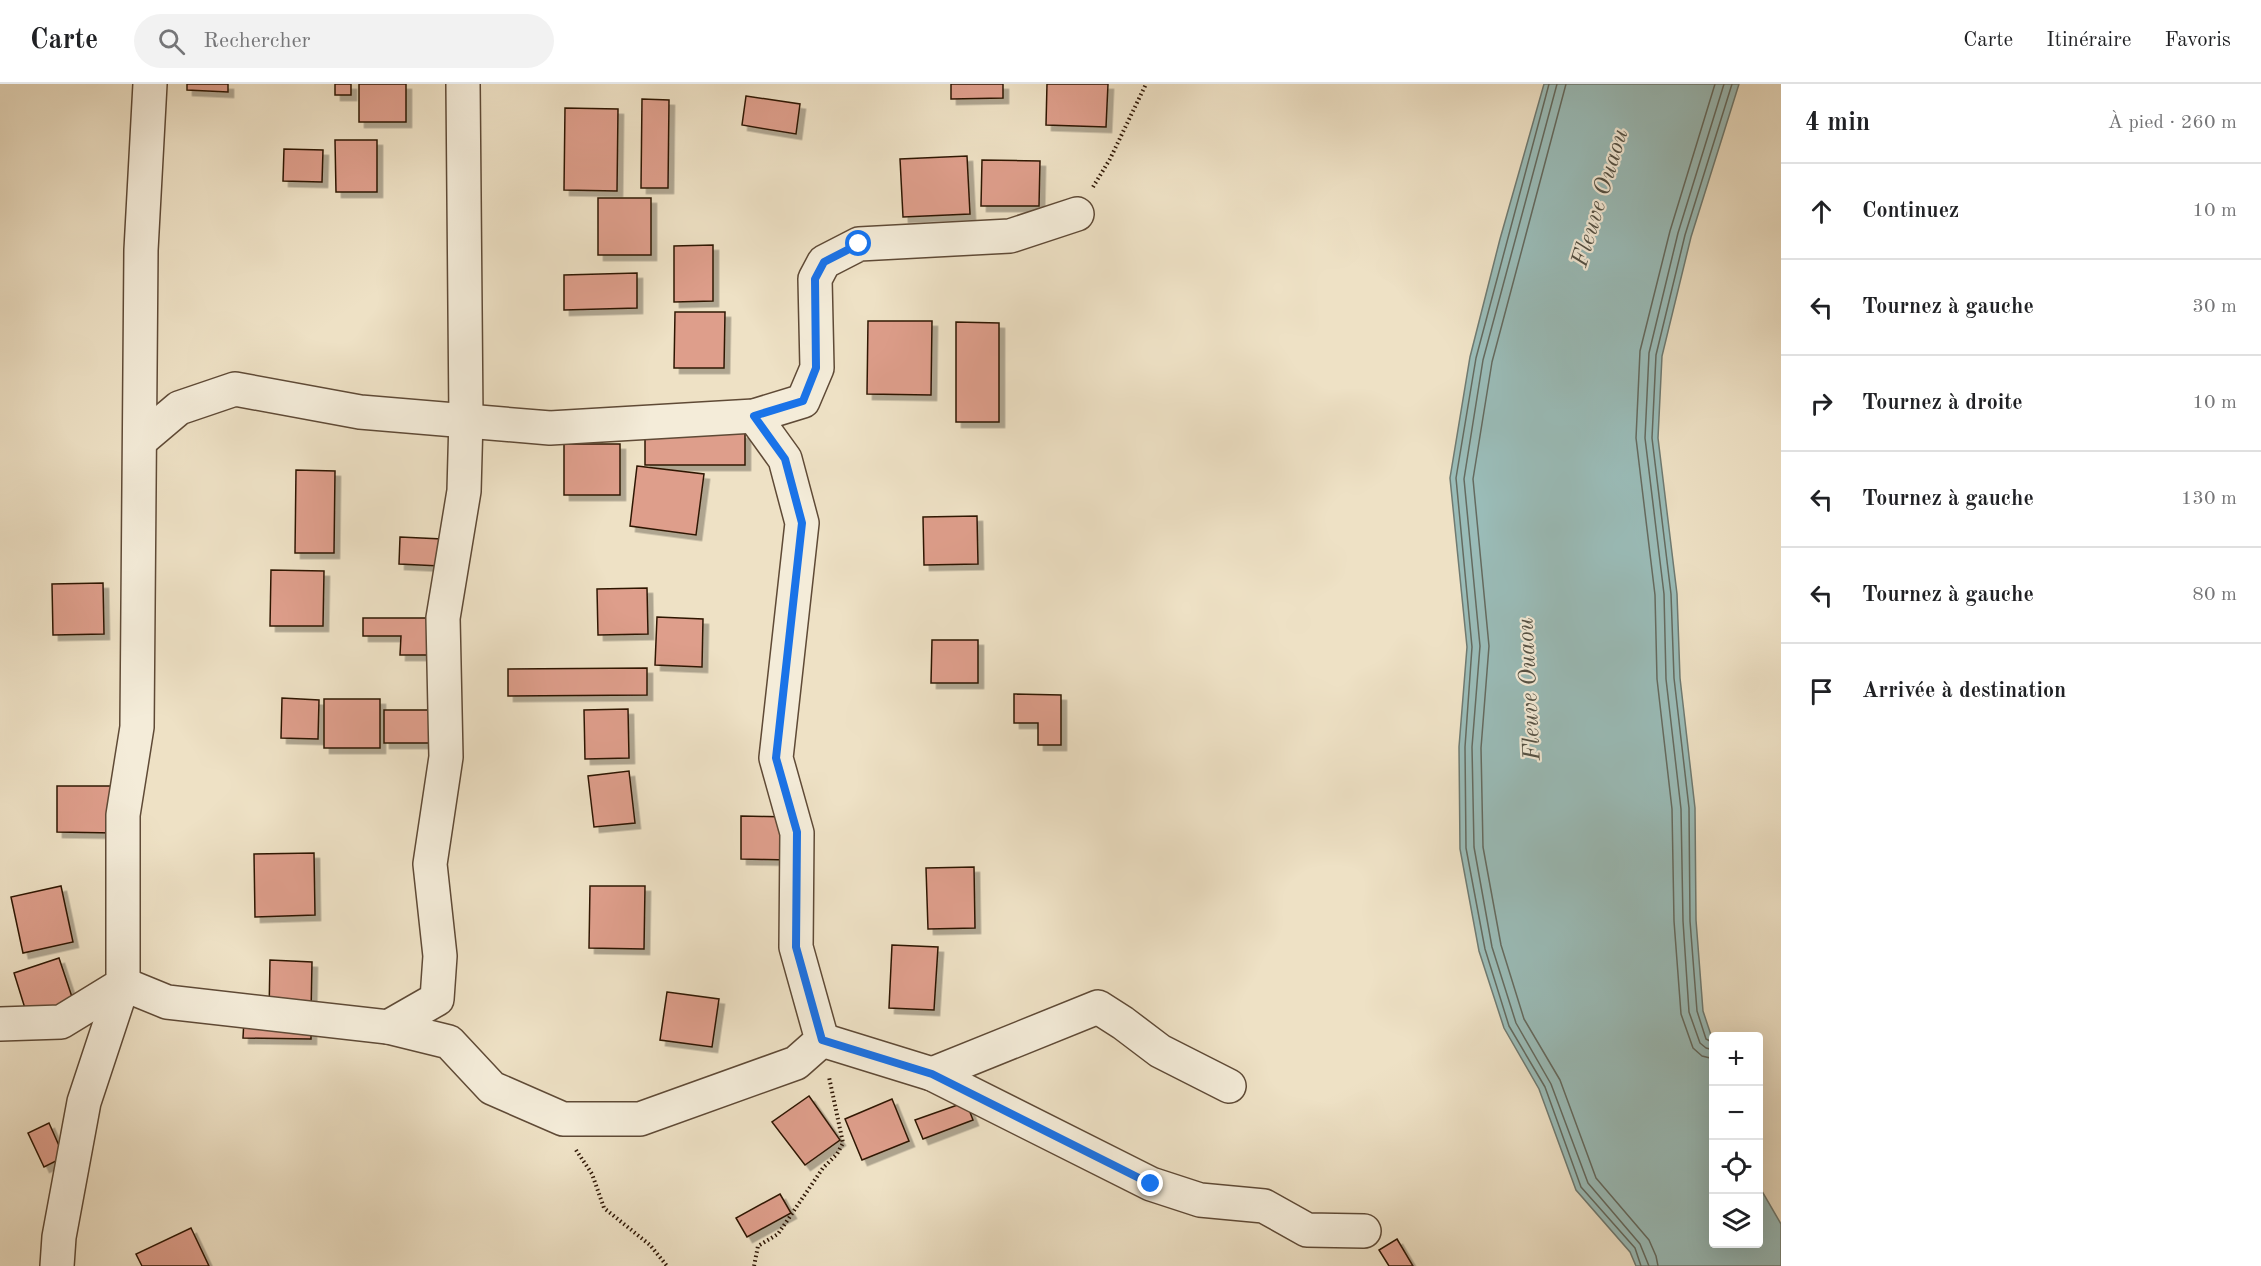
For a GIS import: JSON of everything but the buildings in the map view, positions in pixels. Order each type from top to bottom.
[{"type":"street","points":[[57,1266],[59,1237],[84,1102],[123,984],[123,815],[137,727],[141,250],[150,84]]},
{"type":"street","points":[[463,84],[466,419],[464,491],[443,618],[446,757],[430,864],[440,956],[437,999],[449,1042],[492,1088],[563,1119],[640,1119],[796,1063],[822,1040]]},
{"type":"street","points":[[140,441],[179,408],[235,389],[360,412],[466,419],[550,428],[754,416],[803,401],[816,368],[815,279],[824,262],[859,244],[1010,236],[1077,213]]},
{"type":"street","points":[[754,416],[785,459],[802,523],[776,758],[797,832],[796,947],[822,1040]]},
{"type":"street","points":[[0,1024],[61,1022],[123,984]]},
{"type":"street","points":[[123,984],[166,1002],[388,1027],[449,1042]]},
{"type":"street","points":[[388,1027],[437,999]]},
{"type":"street","points":[[932,1074],[1098,1007],[1160,1051],[1228,1086]]},
{"type":"street","points":[[822,1040],[932,1074],[1151,1184],[1200,1200],[1264,1206],[1307,1230],[1364,1231]]},
{"type":"path","points":[[1077,213],[1110,159],[1146,84]]},
{"type":"path","points":[[754,1266],[758,1246],[778,1234],[843,1143],[822,1040]]},
{"type":"path","points":[[563,1119],[572,1144],[592,1174],[604,1208],[650,1245],[667,1266]]},
{"type":"water","name":"Fleuve Ouaou","points":[[1544,84],[1739,84],[1691,237],[1662,356],[1658,438],[1677,594],[1680,678],[1695,808],[1696,920],[1703,1011],[1710,1032],[1709,1248],[1763,1248],[1763,1193],[1781,1224],[1781,1266],[1636,1266],[1630,1252],[1576,1190],[1539,1089],[1504,1028],[1479,951],[1460,849],[1459,747],[1467,647],[1450,478],[1470,357],[1500,239]]},
{"type":"route","points":[[859,244],[824,262],[815,279],[816,368],[803,401],[754,416],[785,459],[802,523],[776,758],[797,832],[796,947],[822,1040],[932,1074],[1008,1110],[1151,1184]]}]
